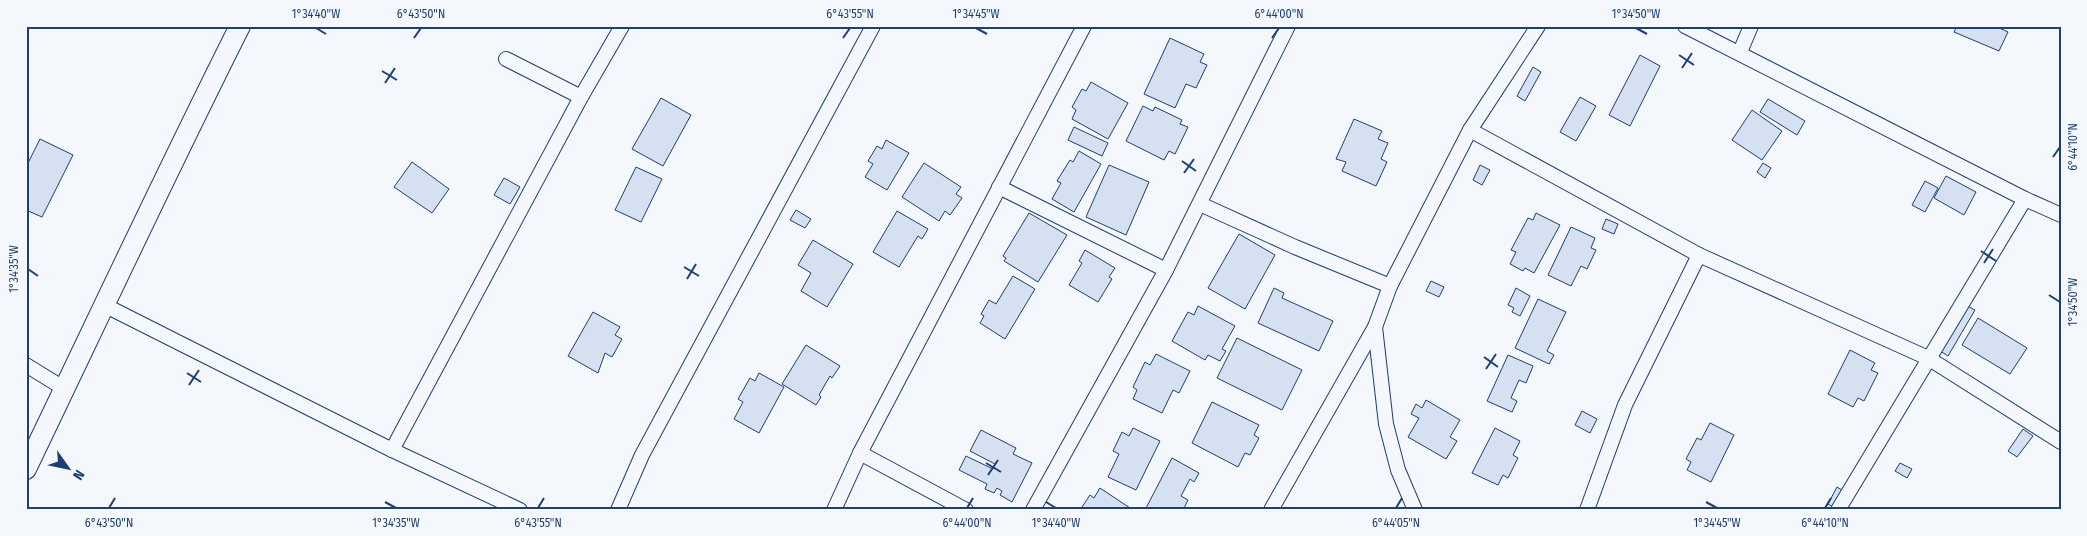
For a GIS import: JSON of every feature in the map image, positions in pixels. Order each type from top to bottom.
[{"type":"street","points":[[26,470],[106,306],[170,165],[240,26]]},
{"type":"street","points":[[392,450],[581,97],[622,26]]},
{"type":"street","points":[[618,510],[642,455],[873,26]]},
{"type":"street","points":[[834,510],[860,453],[1084,26]]},
{"type":"street","points":[[1033,510],[1166,270],[1288,26]]},
{"type":"street","points":[[1271,510],[1376,327],[1390,286],[1470,130],[1538,26]]},
{"type":"street","points":[[1685,26],[1740,52],[2025,199],[2061,215]]},
{"type":"street","points":[[1740,52],[1751,26]]},
{"type":"street","points":[[506,59],[581,97]]},
{"type":"street","points":[[1470,130],[1699,255],[1928,358],[2061,442]]},
{"type":"street","points":[[999,187],[1166,270]]},
{"type":"street","points":[[1838,510],[2025,199]]},
{"type":"street","points":[[1200,204],[1295,247],[1390,286]]},
{"type":"street","points":[[1587,510],[1625,405],[1699,255]]},
{"type":"street","points":[[106,306],[392,450],[520,510]]},
{"type":"street","points":[[1376,327],[1384,382],[1386,424],[1398,470],[1415,510]]},
{"type":"street","points":[[26,365],[65,389]]},
{"type":"street","points":[[860,453],[966,510]]},
{"type":"building","points":[[1957,26],[1995,26],[2008,32],[1999,51],[1954,32]]},
{"type":"building","points":[[1170,38],[1204,54],[1200,62],[1207,65],[1196,88],[1186,84],[1175,108],[1144,94]]},
{"type":"building","points":[[1640,55],[1660,66],[1630,126],[1609,115]]},
{"type":"building","points":[[1533,67],[1541,72],[1525,101],[1517,96]]},
{"type":"building","points":[[1091,82],[1128,103],[1108,139],[1072,119],[1076,110],[1072,107],[1082,89],[1086,91]]},
{"type":"building","points":[[1580,97],[1596,106],[1576,141],[1560,132]]},
{"type":"building","points":[[661,98],[691,115],[663,166],[632,149]]},
{"type":"building","points":[[1768,99],[1805,121],[1797,135],[1760,112]]},
{"type":"building","points":[[1143,106],[1153,111],[1155,107],[1182,120],[1180,124],[1188,127],[1175,154],[1169,151],[1164,160],[1126,141]]},
{"type":"building","points":[[1752,110],[1782,131],[1762,160],[1732,140]]},
{"type":"building","points":[[1354,119],[1382,131],[1378,139],[1388,143],[1381,159],[1387,162],[1376,186],[1342,171],[1346,162],[1336,159]]},
{"type":"building","points":[[1074,127],[1108,143],[1102,156],[1068,140]]},
{"type":"building","points":[[40,139],[73,155],[42,217],[26,210],[26,167]]},
{"type":"building","points":[[886,140],[909,153],[887,190],[865,177],[873,164],[868,161],[877,146],[882,149]]},
{"type":"building","points":[[1079,151],[1101,164],[1074,212],[1052,199],[1061,183],[1057,181],[1070,160],[1073,162]]},
{"type":"building","points":[[412,162],[449,189],[432,213],[394,187]]},
{"type":"building","points":[[924,163],[961,187],[956,194],[962,198],[950,215],[945,211],[939,221],[902,197]]},
{"type":"building","points":[[1763,163],[1771,168],[1765,178],[1757,172]]},
{"type":"building","points":[[1109,165],[1149,182],[1126,235],[1086,217]]},
{"type":"building","points":[[1480,165],[1490,170],[1482,185],[1473,180]]},
{"type":"building","points":[[636,167],[662,179],[641,222],[615,210]]},
{"type":"building","points":[[1946,176],[1976,192],[1964,215],[1934,198]]},
{"type":"building","points":[[504,178],[520,187],[510,204],[494,195]]},
{"type":"building","points":[[1925,181],[1938,188],[1925,212],[1912,205]]},
{"type":"building","points":[[796,210],[811,219],[805,228],[790,220]]},
{"type":"building","points":[[897,211],[928,229],[922,239],[918,236],[899,267],[873,252]]},
{"type":"building","points":[[1029,213],[1067,235],[1038,282],[1004,261],[1006,258],[1003,256]]},
{"type":"building","points":[[1536,213],[1560,225],[1534,273],[1525,268],[1523,271],[1510,264],[1516,252],[1511,250],[1528,218],[1533,220]]},
{"type":"building","points":[[1606,219],[1618,224],[1614,234],[1602,229]]},
{"type":"building","points":[[1571,227],[1595,238],[1591,248],[1596,250],[1587,269],[1581,266],[1571,286],[1548,275]]},
{"type":"building","points":[[1239,234],[1275,255],[1245,309],[1208,288]]},
{"type":"building","points":[[813,240],[853,264],[827,307],[801,291],[811,273],[798,265]]},
{"type":"building","points":[[1085,250],[1115,268],[1109,277],[1112,279],[1098,302],[1069,285],[1082,263],[1079,261]]},
{"type":"building","points":[[1013,276],[1035,289],[1005,339],[980,323],[984,316],[981,314],[989,300],[996,304]]},
{"type":"building","points":[[1431,281],[1444,287],[1439,297],[1426,291]]},
{"type":"building","points":[[1274,288],[1284,293],[1282,298],[1333,321],[1319,351],[1258,323]]},
{"type":"building","points":[[1516,288],[1530,296],[1520,316],[1512,312],[1514,308],[1508,305]]},
{"type":"building","points":[[1538,299],[1566,312],[1547,351],[1554,355],[1549,364],[1515,348]]},
{"type":"building","points":[[1964,304],[1975,310],[1948,356],[1937,349]]},
{"type":"building","points":[[1198,306],[1235,326],[1222,349],[1226,351],[1220,361],[1208,355],[1205,360],[1172,341],[1188,312],[1194,315]]},
{"type":"building","points":[[593,312],[620,327],[615,335],[622,339],[612,357],[605,353],[598,373],[568,356]]},
{"type":"building","points":[[1978,318],[2027,348],[2010,374],[1962,345]]},
{"type":"building","points":[[1237,338],[1302,370],[1282,410],[1217,378]]},
{"type":"building","points":[[806,345],[840,366],[832,378],[830,376],[819,395],[821,397],[816,405],[782,384]]},
{"type":"building","points":[[1850,350],[1875,363],[1871,370],[1878,373],[1864,401],[1858,398],[1853,407],[1828,394]]},
{"type":"building","points":[[1156,354],[1190,371],[1179,393],[1173,390],[1162,413],[1133,399],[1137,390],[1133,387],[1145,362],[1150,365]]},
{"type":"building","points":[[1508,355],[1533,366],[1526,383],[1519,380],[1511,398],[1517,401],[1512,412],[1487,401]]},
{"type":"building","points":[[759,373],[784,387],[759,433],[734,419],[743,402],[738,399],[750,378],[755,381]]},
{"type":"building","points":[[1426,400],[1460,420],[1450,437],[1457,441],[1446,459],[1408,437],[1419,418],[1411,414],[1416,404],[1422,408]]},
{"type":"building","points":[[1212,402],[1259,425],[1254,435],[1259,438],[1250,455],[1245,453],[1238,467],[1192,443]]},
{"type":"building","points":[[1582,411],[1597,419],[1590,433],[1575,425]]},
{"type":"building","points":[[1710,423],[1734,435],[1711,482],[1687,470],[1691,462],[1686,459],[1697,438],[1701,440]]},
{"type":"building","points":[[1133,428],[1160,441],[1136,490],[1108,477],[1119,454],[1113,451],[1122,432],[1129,436]]},
{"type":"building","points":[[1495,428],[1520,441],[1513,455],[1518,458],[1508,478],[1503,475],[1498,485],[1472,473]]},
{"type":"building","points":[[2023,429],[2033,436],[2017,457],[2008,451]]},
{"type":"building","points":[[981,430],[1016,448],[1013,454],[1032,463],[1012,502],[1000,495],[1002,491],[997,488],[994,493],[985,489],[987,484],[959,470],[966,456],[993,469],[995,464],[970,451]]},
{"type":"building","points":[[1172,458],[1199,473],[1194,482],[1190,479],[1181,496],[1188,500],[1183,510],[1145,510]]},
{"type":"building","points":[[1900,463],[1912,469],[1907,478],[1895,471]]},
{"type":"building","points":[[1837,487],[1845,492],[1836,509],[1828,504]]},
{"type":"building","points":[[1100,488],[1133,510],[1080,510],[1090,495],[1094,498]]}]
